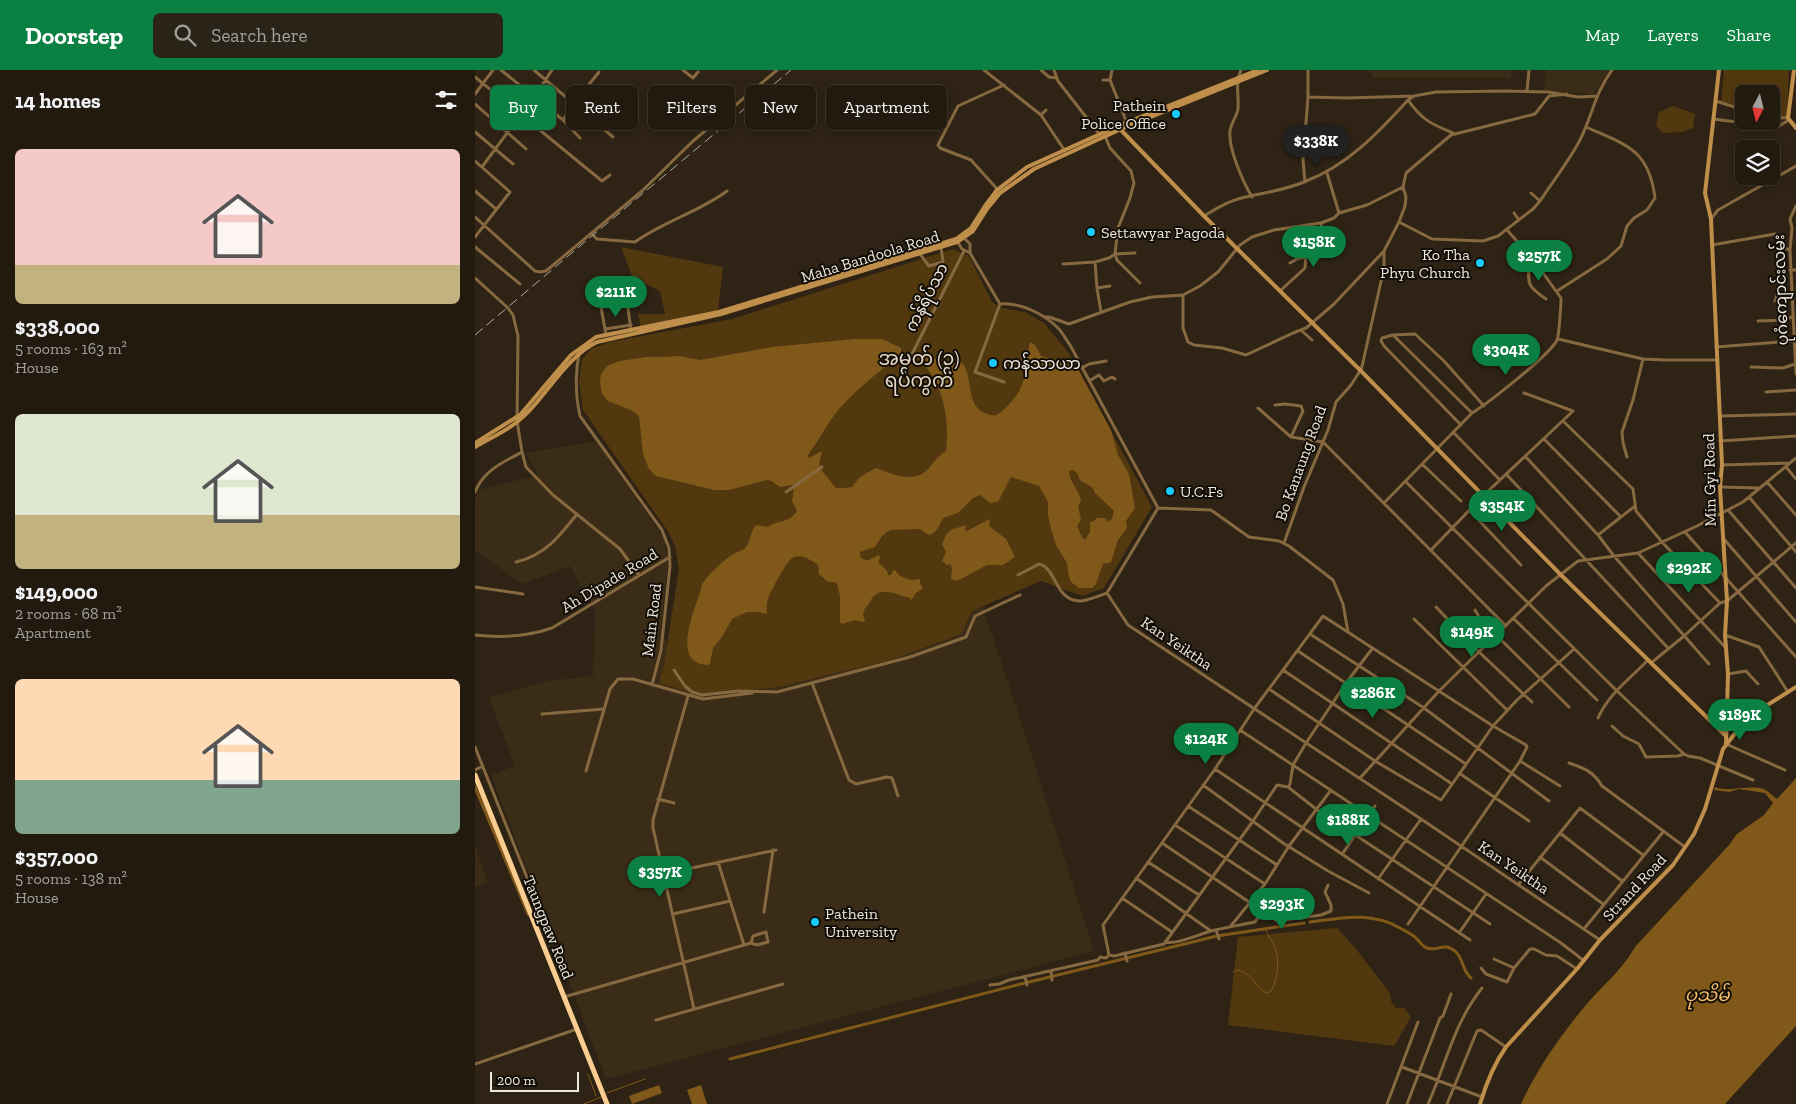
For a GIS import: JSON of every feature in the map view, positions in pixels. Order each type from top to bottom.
[{"type":"highway","name":"Taungpaw Road","points":[[475,775],[566,997],[606,1102]]},
{"type":"main road","name":"Maha Bandoola Road","points":[[475,442],[527,413],[579,354],[592,344],[605,339],[713,317],[941,248],[973,231],[999,191],[1034,169],[1119,128],[1258,70]]},
{"type":"main road","name":"Maha Bandoola Road","points":[[1119,128],[1127,123],[1267,70]]},
{"type":"main road","name":"Min Gyi Road","points":[[1719,70],[1705,193],[1711,219],[1722,465],[1720,486],[1727,601],[1725,635],[1728,674],[1726,744]]},
{"type":"main road","points":[[1793,70],[1789,119],[1796,128]]},
{"type":"main road","points":[[1119,128],[1203,216],[1361,371],[1561,575],[1726,736]]},
{"type":"main road","name":"Maha Bandoola Road","points":[[475,447],[517,419],[571,355],[596,337],[719,312],[957,240]]},
{"type":"main road","name":"Strand Road","points":[[1480,1104],[1498,1058],[1506,1047],[1577,970],[1600,940],[1673,865],[1694,834],[1705,809],[1726,744],[1743,723],[1796,687]]},
{"type":"street","points":[[475,94],[493,70]]},
{"type":"street","points":[[501,70],[519,85]]},
{"type":"street","points":[[534,70],[566,97]]},
{"type":"street","points":[[542,85],[552,70]]},
{"type":"street","points":[[683,70],[693,78],[698,72]]},
{"type":"street","points":[[475,217],[535,271],[546,271],[642,191],[686,148],[777,70]]},
{"type":"street","points":[[984,70],[1041,115],[1066,152]]},
{"type":"street","points":[[1041,70],[1049,77],[1057,78]]},
{"type":"street","points":[[1054,70],[1057,78],[1131,171],[1134,183],[1118,228],[1115,254],[1117,260],[1140,283]]},
{"type":"street","points":[[1112,70],[1110,80],[1127,123]]},
{"type":"street","points":[[1241,70],[1237,80],[1238,110],[1230,128],[1230,138],[1239,170],[1252,197]]},
{"type":"street","points":[[1305,182],[1303,171],[1308,70]]},
{"type":"street","points":[[1527,91],[1529,70]]},
{"type":"street","points":[[1399,222],[1432,239],[1483,240],[1498,236],[1507,230],[1540,201],[1579,143],[1597,96],[1612,70]]},
{"type":"street","points":[[589,85],[599,72]]},
{"type":"street","points":[[475,77],[490,90]]},
{"type":"street","points":[[1103,80],[1110,80]]},
{"type":"street","points":[[999,191],[971,160],[938,146],[958,106],[1004,85]]},
{"type":"street","points":[[1308,96],[1347,98],[1414,96],[1436,92],[1527,91],[1567,94],[1578,97],[1597,96]]},
{"type":"street","points":[[1044,317],[1069,324],[1130,302],[1152,297],[1183,295],[1200,286],[1218,272],[1237,248],[1252,237],[1274,230],[1321,223],[1334,218],[1339,212],[1367,205],[1403,187],[1406,173],[1454,134],[1535,114],[1549,96],[1567,94]]},
{"type":"street","points":[[1203,216],[1238,199],[1252,197],[1305,182],[1327,173],[1377,135],[1407,100],[1414,96]]},
{"type":"street","points":[[1407,100],[1419,115],[1433,125],[1454,134]]},
{"type":"street","points":[[1716,101],[1735,107]]},
{"type":"street","points":[[475,104],[526,149]]},
{"type":"street","points":[[1041,115],[1046,110]]},
{"type":"street","points":[[556,114],[580,138]]},
{"type":"street","points":[[563,120],[566,115]]},
{"type":"street","points":[[1780,118],[1789,119]]},
{"type":"street","points":[[1713,119],[1777,127],[1789,119]]},
{"type":"street","points":[[1557,291],[1607,259],[1621,246],[1627,226],[1634,218],[1647,210],[1655,198],[1652,179],[1643,162],[1629,146],[1586,127]]},
{"type":"street","points":[[540,130],[602,181],[610,175]]},
{"type":"street","points":[[605,130],[613,137]]},
{"type":"street","points":[[475,132],[513,164]]},
{"type":"street","points":[[482,167],[507,132]]},
{"type":"street","points":[[475,161],[510,192],[475,237]]},
{"type":"street","points":[[1711,219],[1718,210],[1796,166]]},
{"type":"street","points":[[1303,171],[1314,178]]},
{"type":"street","points":[[1327,173],[1339,212]]},
{"type":"street","name":"Bo Kanaung Road","points":[[1284,543],[1328,430],[1336,402],[1361,371],[1384,268],[1384,251],[1405,206],[1406,198],[1403,187]]},
{"type":"street","points":[[475,191],[496,209]]},
{"type":"street","points":[[593,235],[597,239],[635,242],[648,232],[717,199],[727,191]]},
{"type":"street","points":[[1531,193],[1540,201]]},
{"type":"street","name":"ပုဂံကျောင်းလမ်း","points":[[1796,206],[1790,218],[1789,250],[1796,374]]},
{"type":"street","points":[[1514,213],[1519,220]]},
{"type":"street","points":[[1321,223],[1327,250]]},
{"type":"street","points":[[1280,292],[1305,268],[1308,226]]},
{"type":"street","points":[[1384,504],[1472,413],[1484,406],[1538,361],[1558,339],[1561,298],[1533,259],[1507,230]]},
{"type":"street","points":[[1711,245],[1775,234],[1781,247],[1789,250]]},
{"type":"street","points":[[963,237],[970,244],[970,253],[1000,304]]},
{"type":"street","points":[[957,240],[959,247],[970,253]]},
{"type":"street","points":[[475,247],[520,284]]},
{"type":"street","points":[[920,254],[929,266],[936,265],[943,262],[941,248]]},
{"type":"street","name":"ကန်ရိပ်သာ","points":[[911,356],[964,251]]},
{"type":"street","points":[[1183,295],[1183,328],[1188,342],[1193,345],[1222,348],[1246,356],[1293,333],[1302,331],[1334,304],[1384,251]]},
{"type":"street","points":[[1063,264],[1095,262],[1115,254],[1135,252]]},
{"type":"street","points":[[1290,263],[1306,257]]},
{"type":"street","points":[[1533,259],[1529,262],[1530,284],[1532,290],[1546,299]]},
{"type":"street","points":[[1095,262],[1101,312]]},
{"type":"street","points":[[1791,270],[1796,270]]},
{"type":"street","points":[[475,278],[508,308],[513,315],[517,336],[517,419],[526,467],[553,495],[620,549],[639,575]]},
{"type":"street","points":[[1097,288],[1110,286]]},
{"type":"street","points":[[1775,302],[1777,295],[1792,296]]},
{"type":"street","points":[[606,335],[601,307],[604,303],[627,300],[631,330]]},
{"type":"street","points":[[1000,304],[1031,310],[1044,317],[1055,326],[1070,345],[1157,508]]},
{"type":"street","points":[[1000,304],[975,372],[1005,382]]},
{"type":"street","points":[[1758,321],[1784,320],[1793,317]]},
{"type":"street","points":[[1055,326],[1058,320]]},
{"type":"street","points":[[605,329],[631,324]]},
{"type":"street","points":[[1302,331],[1312,340]]},
{"type":"street","points":[[1461,425],[1384,346],[1382,338],[1393,335],[1415,334],[1444,361],[1484,406]]},
{"type":"street","points":[[1393,335],[1472,413]]},
{"type":"street","points":[[1558,339],[1643,359],[1717,360]]},
{"type":"street","points":[[1716,347],[1794,341]]},
{"type":"street","name":"Ah Dipade Road","points":[[475,635],[510,637],[532,634],[552,628],[670,557],[666,538],[662,530],[580,416],[575,382],[580,348]]},
{"type":"street","points":[[1627,457],[1622,432],[1633,400],[1643,359]]},
{"type":"street","points":[[1082,368],[1089,364],[1106,361]]},
{"type":"street","points":[[1751,367],[1783,368],[1795,364]]},
{"type":"street","points":[[1089,381],[1099,375],[1104,381],[1113,376]]},
{"type":"street","points":[[1766,392],[1796,390]]},
{"type":"street","points":[[1431,550],[1484,495],[1573,411],[1524,393]]},
{"type":"street","points":[[1275,405],[1301,406],[1303,411],[1291,437]]},
{"type":"street","points":[[1258,408],[1291,437],[1323,442],[1506,626]]},
{"type":"street","points":[[1719,416],[1796,414]]},
{"type":"street","points":[[1563,421],[1633,489],[1636,511],[1662,542],[1720,603]]},
{"type":"street","points":[[1453,432],[1501,480]]},
{"type":"street","points":[[1720,441],[1796,436]]},
{"type":"street","points":[[1544,439],[1620,516]]},
{"type":"street","points":[[475,492],[484,476],[501,463],[522,452]]},
{"type":"street","points":[[1525,456],[1598,535],[1614,556],[1709,664]]},
{"type":"street","points":[[1360,778],[1439,691],[1546,586],[1578,561],[1638,553],[1685,532],[1729,510],[1749,497],[1796,458]]},
{"type":"street","points":[[1722,465],[1791,463]]},
{"type":"street","points":[[1422,464],[1461,501]]},
{"type":"street","points":[[1786,467],[1796,479]]},
{"type":"street","points":[[786,492],[822,468]]},
{"type":"street","points":[[1507,475],[1668,648]]},
{"type":"street","points":[[1406,482],[1451,529],[1684,754],[1700,758],[1753,780]]},
{"type":"street","points":[[1767,482],[1796,515]]},
{"type":"street","points":[[1720,486],[1760,488]]},
{"type":"street","points":[[1749,497],[1796,552]]},
{"type":"street","points":[[1598,535],[1635,506]]},
{"type":"street","points":[[1157,508],[1211,510],[1249,537],[1284,543],[1333,580],[1343,604],[1348,632]]},
{"type":"street","points":[[1017,575],[1039,564],[1046,567],[1060,590],[1068,597],[1081,601],[1107,593],[1157,508]]},
{"type":"street","points":[[1729,510],[1796,588]]},
{"type":"street","points":[[1470,511],[1521,565]]},
{"type":"street","points":[[515,562],[530,558],[557,540],[577,514]]},
{"type":"street","points":[[1685,532],[1796,657]]},
{"type":"street","points":[[1722,538],[1796,622]]},
{"type":"street","points":[[1598,718],[1603,707],[1616,690],[1684,636],[1720,603],[1727,601],[1796,543]]},
{"type":"street","points":[[1638,553],[1726,647]]},
{"type":"street","name":"Main Road","points":[[653,685],[661,650],[670,557]]},
{"type":"street","points":[[475,587],[523,594]]},
{"type":"street","name":"Kan Yeiktha","points":[[1107,593],[1128,625],[1360,778],[1600,940]]},
{"type":"street","points":[[673,670],[685,686],[692,692],[702,695],[739,691],[777,692],[910,658],[966,637],[975,616],[1021,596]]},
{"type":"street","points":[[1437,607],[1479,652],[1532,702]]},
{"type":"street","points":[[1475,610],[1477,616],[1569,707]]},
{"type":"street","points":[[1109,955],[1102,928],[1189,806],[1254,709],[1323,616],[1493,726],[1526,745],[1520,761],[1446,866],[1408,924]]},
{"type":"street","points":[[1513,618],[1597,700]]},
{"type":"street","points":[[1414,619],[1507,710]]},
{"type":"street","points":[[1310,634],[1424,708],[1549,801]]},
{"type":"street","points":[[1725,635],[1759,647],[1788,692]]},
{"type":"street","points":[[1288,787],[1293,765],[1306,743],[1346,683],[1372,649]]},
{"type":"street","points":[[1269,689],[1375,761],[1441,800],[1476,748],[1507,710],[1575,649]]},
{"type":"street","points":[[1298,651],[1466,764]]},
{"type":"street","points":[[1283,670],[1452,784]]},
{"type":"street","points":[[1728,674],[1746,671],[1758,684]]},
{"type":"street","points":[[587,771],[610,689],[618,679],[633,679],[703,699],[760,692]]},
{"type":"street","points":[[812,683],[849,780],[856,784],[887,777],[892,778],[897,796]]},
{"type":"street","points":[[688,696],[658,799],[653,828],[694,1009]]},
{"type":"street","points":[[542,714],[604,709]]},
{"type":"street","points":[[1611,726],[1623,736],[1639,744],[1646,757],[1678,756],[1684,754]]},
{"type":"street","points":[[1240,730],[1406,839],[1561,943],[1583,960]]},
{"type":"street","points":[[1726,744],[1785,770]]},
{"type":"street","points":[[475,746],[530,885]]},
{"type":"street","points":[[1520,761],[1560,786]]},
{"type":"street","points":[[1569,763],[1589,770],[1602,786],[1685,847]]},
{"type":"street","points":[[475,770],[483,766]]},
{"type":"street","points":[[1215,768],[1469,940]]},
{"type":"street","points":[[1459,773],[1529,821]]},
{"type":"street","points":[[1203,785],[1289,846],[1343,880],[1369,892]]},
{"type":"street","points":[[990,985],[1051,972],[1098,960],[1100,957],[1125,955],[1164,944],[1277,785],[1288,787],[1316,809],[1490,924]]},
{"type":"street","points":[[1229,928],[1265,884],[1289,846],[1331,790]]},
{"type":"street","points":[[658,799],[674,803]]},
{"type":"street","points":[[1189,806],[1277,865]]},
{"type":"street","points":[[1343,853],[1375,806]]},
{"type":"street","points":[[1519,885],[1559,832],[1580,808],[1643,856]]},
{"type":"street","points":[[1378,879],[1421,819]]},
{"type":"street","points":[[1175,825],[1265,884]]},
{"type":"street","points":[[1559,832],[1622,881]]},
{"type":"street","points":[[1584,929],[1663,832]]},
{"type":"street","points":[[1162,843],[1277,921],[1328,913],[1331,909],[1325,892],[1328,885]]},
{"type":"street","points":[[664,874],[775,850],[764,912]]},
{"type":"street","points":[[1540,857],[1603,904]]},
{"type":"street","points":[[718,862],[743,946]]},
{"type":"street","points":[[1148,862],[1199,895]]},
{"type":"street","points":[[1137,878],[1211,931]]},
{"type":"street","points":[[1459,933],[1486,894]]},
{"type":"street","points":[[1122,898],[1172,932]]},
{"type":"street","points":[[673,914],[730,900]]},
{"type":"street","points":[[1165,942],[1187,940],[1191,936],[1255,922],[1261,911]]},
{"type":"street","points":[[1217,931],[1219,939]]},
{"type":"street","points":[[566,997],[751,943],[757,945],[768,942],[766,932],[753,936],[751,943]]},
{"type":"street","points":[[1481,968],[1487,974],[1507,982],[1514,968],[1530,949],[1534,949],[1546,955],[1557,956],[1577,970]]},
{"type":"street","points":[[1125,955],[1127,961]]},
{"type":"street","points":[[1494,959],[1514,968]]},
{"type":"street","points":[[1051,972],[1052,980]]},
{"type":"street","points":[[1025,978],[1027,985]]},
{"type":"street","points":[[656,1020],[783,984]]},
{"type":"street","points":[[1428,1104],[1439,1080],[1460,1021],[1482,988]]},
{"type":"street","points":[[1407,1104],[1451,994]]},
{"type":"street","points":[[1387,1104],[1418,1022]]},
{"type":"street","points":[[475,1064],[577,1029]]},
{"type":"street","points":[[1447,1104],[1478,1030],[1481,1030],[1506,1047]]},
{"type":"street","points":[[1402,1067],[1482,1097]]},
{"type":"shaded area","points":[[1369,70],[1512,70],[1511,78],[1373,78]]},
{"type":"shaded area","points":[[1546,70],[1609,70],[1594,94],[1544,91]]},
{"type":"shaded area","points":[[1724,70],[1789,70],[1787,117],[1783,120],[1780,119],[1780,85],[1735,85],[1735,105],[1721,101]]},
{"type":"shaded area","points":[[1673,106],[1695,114],[1693,128],[1682,132],[1663,133],[1656,126],[1659,112]]},
{"type":"shaded area","points":[[621,247],[723,267],[718,312],[641,328],[638,314],[665,314],[660,291],[644,283],[641,278],[633,279]]},
{"type":"shaded area","points":[[953,249],[969,256],[992,302],[1002,308],[1025,312],[1044,323],[1069,353],[1152,507],[1104,588],[1082,596],[1041,581],[972,611],[961,634],[891,660],[778,687],[701,696],[659,683],[664,665],[679,569],[675,546],[669,533],[583,410],[579,382],[582,359],[591,349],[610,342],[732,319]]},
{"type":"shaded area","name":"Pathein University","points":[[596,441],[665,539],[668,564],[661,628],[672,655],[981,601],[1094,951],[606,1079],[491,775],[515,766],[489,697],[548,681],[593,676],[595,610],[570,566],[522,584],[475,550],[475,499],[478,490],[539,475],[525,453]]},
{"type":"shaded area","points":[[475,845],[488,882],[475,887]]},
{"type":"shaded area","points":[[1337,928],[1390,993],[1391,1001],[1396,1008],[1404,1008],[1411,1017],[1394,1046],[1228,1025],[1238,937]]},
{"type":"water","points":[[855,339],[882,339],[901,348],[901,353],[861,387],[840,408],[807,456],[809,458],[822,451],[819,464],[822,471],[836,488],[852,487],[860,477],[876,468],[904,477],[917,476],[929,468],[946,451],[947,425],[943,400],[933,376],[916,357],[925,352],[943,364],[955,358],[962,362],[967,373],[975,406],[990,415],[999,414],[1021,388],[1024,375],[1022,356],[1027,355],[1030,342],[1035,345],[1041,356],[1074,365],[1111,430],[1118,455],[1129,474],[1135,508],[1126,521],[1127,528],[1118,540],[1111,562],[1103,564],[1096,584],[1092,588],[1079,588],[1071,582],[1067,563],[1056,545],[1050,525],[1048,502],[1039,486],[1011,477],[998,502],[990,503],[980,495],[973,498],[958,513],[943,518],[938,528],[932,534],[929,535],[920,529],[890,530],[882,536],[875,547],[860,552],[860,557],[866,560],[879,555],[878,562],[887,571],[888,575],[891,575],[895,570],[900,576],[910,580],[920,579],[920,584],[923,588],[915,594],[911,601],[910,598],[892,593],[879,593],[873,596],[865,608],[863,615],[865,620],[863,622],[855,620],[842,624],[840,622],[840,596],[837,583],[827,581],[819,574],[817,564],[798,556],[791,559],[769,595],[767,614],[747,612],[732,619],[713,648],[709,665],[696,662],[690,655],[687,645],[688,632],[702,584],[726,559],[746,547],[756,525],[768,527],[794,515],[797,511],[792,501],[794,486],[780,487],[767,480],[729,490],[714,490],[656,476],[649,469],[643,454],[639,416],[631,410],[608,401],[602,394],[601,374],[607,366],[620,361],[647,357],[679,356],[700,360],[772,347]],"holes":[[[1073,470],[1077,473],[1080,480],[1093,488],[1095,493],[1114,511],[1112,519],[1108,522],[1105,518],[1097,518],[1090,522],[1090,532],[1085,540],[1077,526],[1081,520],[1078,506],[1081,501],[1069,471]]]},
{"type":"water","points":[[990,519],[989,526],[1006,539],[1015,557],[1003,565],[987,565],[957,581],[951,579],[952,568],[950,564],[947,565],[942,561],[946,552],[942,544],[946,535],[952,530],[966,525],[965,530],[967,531]]},
{"type":"water","name":"ပုသိမ်","points":[[1796,778],[1796,1026],[1725,1104],[1521,1104],[1533,1079],[1548,1056],[1588,1003],[1623,964],[1635,947],[1737,834],[1764,815],[1773,803],[1765,793],[1739,789],[1729,792],[1714,790],[1715,787],[1720,789],[1751,787],[1764,789],[1777,799]]},
{"type":"water","points":[[659,1085],[662,1093],[632,1104],[629,1096]]},
{"type":"water","points":[[701,1085],[707,1104],[692,1104],[687,1090]]},
{"type":"waterway","points":[[475,787],[528,914]]},
{"type":"waterway","points":[[1310,922],[1356,917],[1378,919],[1413,935],[1427,948],[1448,947],[1452,949],[1459,955],[1466,972],[1471,978]]},
{"type":"waterway","points":[[730,1059],[1217,936],[1304,923]]},
{"type":"waterway","points":[[1233,972],[1237,970],[1243,972],[1260,989],[1267,993],[1271,991],[1276,980],[1278,961],[1273,943],[1265,928]]},
{"type":"waterway","points":[[588,1074],[596,1096]]},
{"type":"waterway","points":[[607,1093],[645,1079]]},
{"type":"waterway","points":[[584,1104],[601,1097]]},
{"type":"railway","points":[[475,335],[791,70]]},
{"type":"place","name":"Pathein Police Office","points":[[1176,114]]},
{"type":"place","name":"Settawyar Pagoda","points":[[1091,232]]},
{"type":"place","name":"Ko Tha Phyu Church","points":[[1480,263]]},
{"type":"place","name":"ကန်သာယာ","points":[[993,363]]},
{"type":"place","name":"U.C.Fs","points":[[1170,491]]},
{"type":"place","name":"Pathein University","points":[[815,922]]},
{"type":"district","name":"အမှတ် (၃) ရပ်ကွက်","points":[[919,369]]}]
